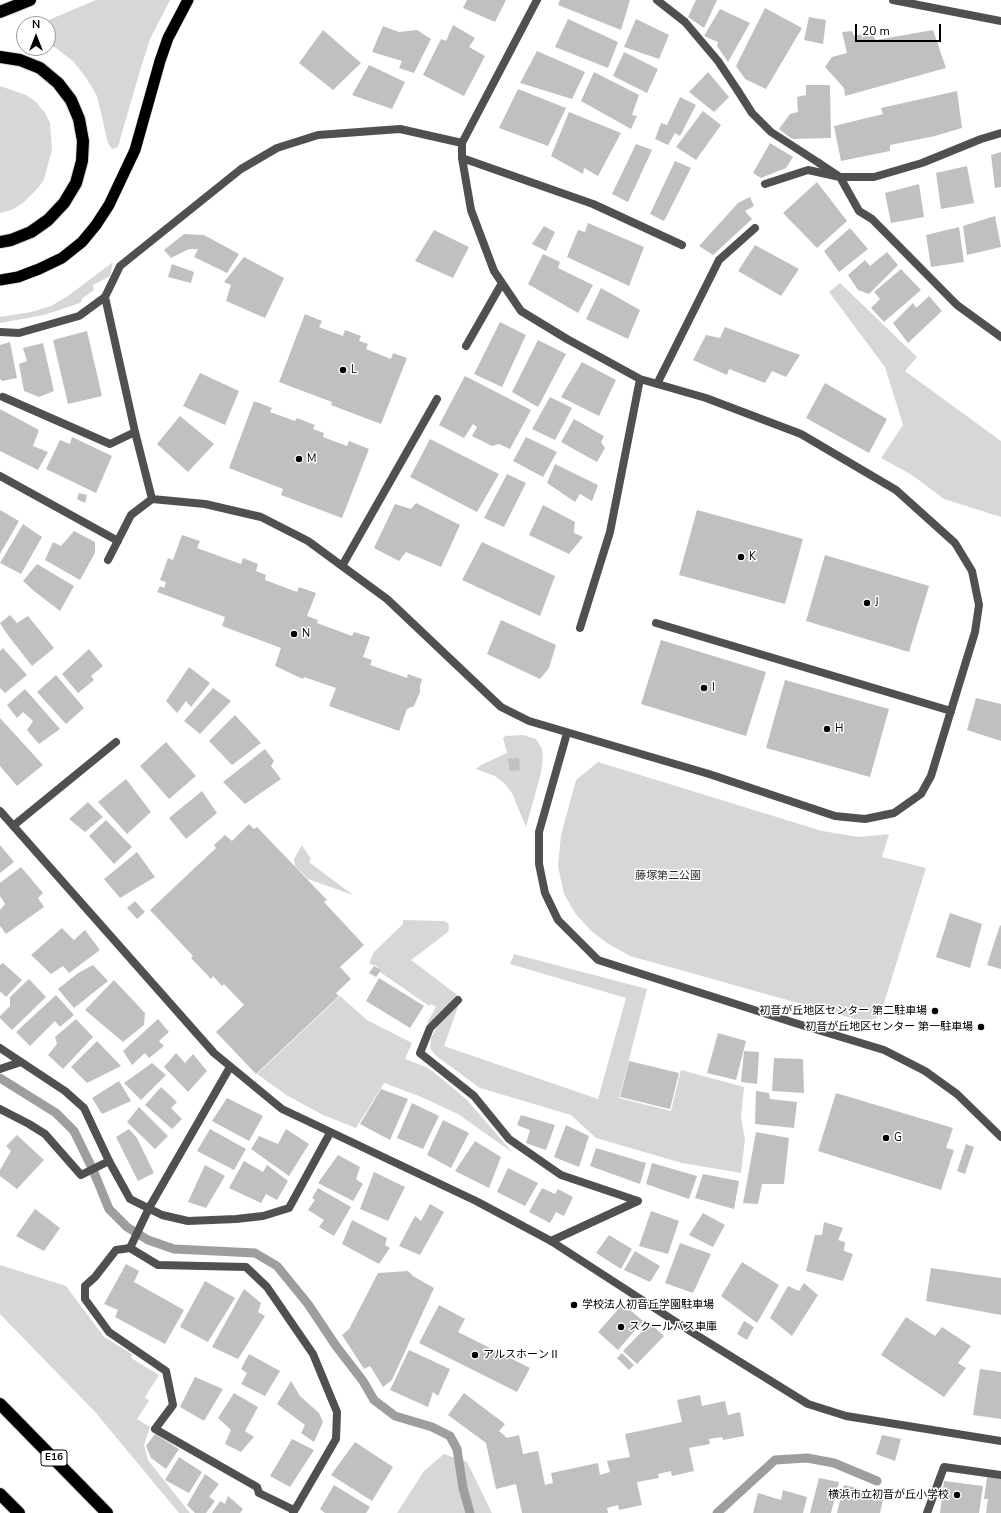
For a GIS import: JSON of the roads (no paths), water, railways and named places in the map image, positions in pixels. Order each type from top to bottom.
[{"type":"highway","points":[[0,12],[30,0]]},
{"type":"highway","points":[[0,280],[18,277],[62,258],[82,242],[99,220],[109,205],[135,150],[166,44],[188,0]]},
{"type":"highway","points":[[0,57],[20,60],[40,68],[58,83],[71,100],[79,119],[83,141],[82,161],[76,183],[64,203],[48,220],[31,232],[11,240],[0,242]]},
{"type":"highway","points":[[0,1398],[11,1414]]},
{"type":"highway","name":"E16","points":[[0,1404],[107,1513]]},
{"type":"highway","points":[[0,1494],[19,1513]]},
{"type":"street","points":[[108,560],[131,515],[152,499],[206,504],[261,517],[308,541],[387,599],[501,707],[529,721],[709,774],[835,816],[865,819],[894,813],[921,794],[931,776],[951,711],[975,632],[979,605],[972,571],[955,543],[896,490],[800,434],[706,398],[640,379],[567,339],[521,310],[494,271],[471,210],[462,158],[462,143],[537,0]]},
{"type":"street","points":[[657,0],[685,22],[718,61],[752,113],[771,132],[840,177],[859,211],[872,219],[957,305],[1001,337]]},
{"type":"street","points":[[893,0],[1001,20]]},
{"type":"street","points":[[0,332],[19,333],[79,316],[105,297],[120,266],[241,169],[277,148],[318,135],[400,129],[462,143]]},
{"type":"street","points":[[765,184],[808,170],[840,177],[874,177],[922,163],[981,139],[1001,133]]},
{"type":"street","points":[[462,158],[592,204],[682,245]]},
{"type":"street","points":[[657,384],[719,260],[755,228]]},
{"type":"street","points":[[466,346],[502,283]]},
{"type":"street","points":[[105,297],[135,432],[152,499]]},
{"type":"street","points":[[580,628],[610,532],[640,379]]},
{"type":"street","points":[[3,397],[110,444],[135,432]]},
{"type":"street","points":[[342,566],[437,399]]},
{"type":"street","points":[[0,476],[118,541]]},
{"type":"street","points":[[656,624],[951,711]]},
{"type":"street","points":[[567,733],[539,832],[539,864],[545,893],[558,920],[598,960],[884,1050],[925,1071],[956,1094],[1001,1138]]},
{"type":"street","points":[[13,826],[116,742]]},
{"type":"street","points":[[0,811],[214,1054],[282,1109],[476,1201],[551,1241],[690,1331],[808,1404],[846,1416],[1001,1441]]},
{"type":"street","points":[[458,1000],[430,1028],[420,1052],[474,1096],[509,1140],[561,1175],[638,1201],[551,1241]]},
{"type":"street","points":[[0,1048],[65,1091],[84,1108],[105,1163],[130,1199],[162,1215],[188,1221],[236,1219],[263,1216],[289,1208],[330,1133]]},
{"type":"street","points":[[0,1069],[21,1062]]},
{"type":"street","points":[[130,1248],[149,1208],[230,1067]]},
{"type":"street","points":[[0,1109],[45,1134],[81,1175],[105,1163]]},
{"type":"street","points":[[130,1248],[158,1265],[246,1267],[267,1287],[313,1354],[337,1412],[336,1440],[293,1512],[259,1494],[258,1487],[155,1429],[173,1405],[166,1371],[109,1332],[85,1299],[85,1286],[95,1277],[116,1250],[130,1248]]},
{"type":"street","points":[[927,1513],[944,1467],[1001,1475]]},
{"type":"waterway","points":[[0,1078],[56,1113],[74,1131],[93,1170],[109,1209],[127,1227],[148,1240],[174,1249],[255,1253],[277,1266],[308,1304],[336,1346],[363,1381],[374,1400],[395,1416],[432,1427],[450,1436],[457,1449],[463,1488],[470,1513]]},
{"type":"waterway","points":[[717,1513],[775,1460],[807,1458],[834,1463],[877,1481]]},
{"type":"place","name":"L","points":[[343,370]]},
{"type":"place","name":"M","points":[[299,459]]},
{"type":"place","name":"K","points":[[741,557]]},
{"type":"place","name":"J","points":[[867,603]]},
{"type":"place","name":"N","points":[[294,634]]},
{"type":"place","name":"I","points":[[704,688]]},
{"type":"place","name":"H","points":[[827,729]]},
{"type":"place","name":"初音が丘地区センター 第二駐車場","points":[[935,1011]]},
{"type":"place","name":"初音が丘地区センター 第一駐車場","points":[[981,1027]]},
{"type":"place","name":"G","points":[[886,1138]]},
{"type":"place","name":"学校法人初音丘学園駐車場","points":[[574,1305]]},
{"type":"place","name":"スクールバス車庫","points":[[621,1327]]},
{"type":"place","name":"アルスホーンⅡ","points":[[475,1355]]},
{"type":"place","name":"横浜市立初音が丘小学校","points":[[957,1495]]},
{"type":"park label","name":"藤塚第二公園","points":[[668,876]]}]
